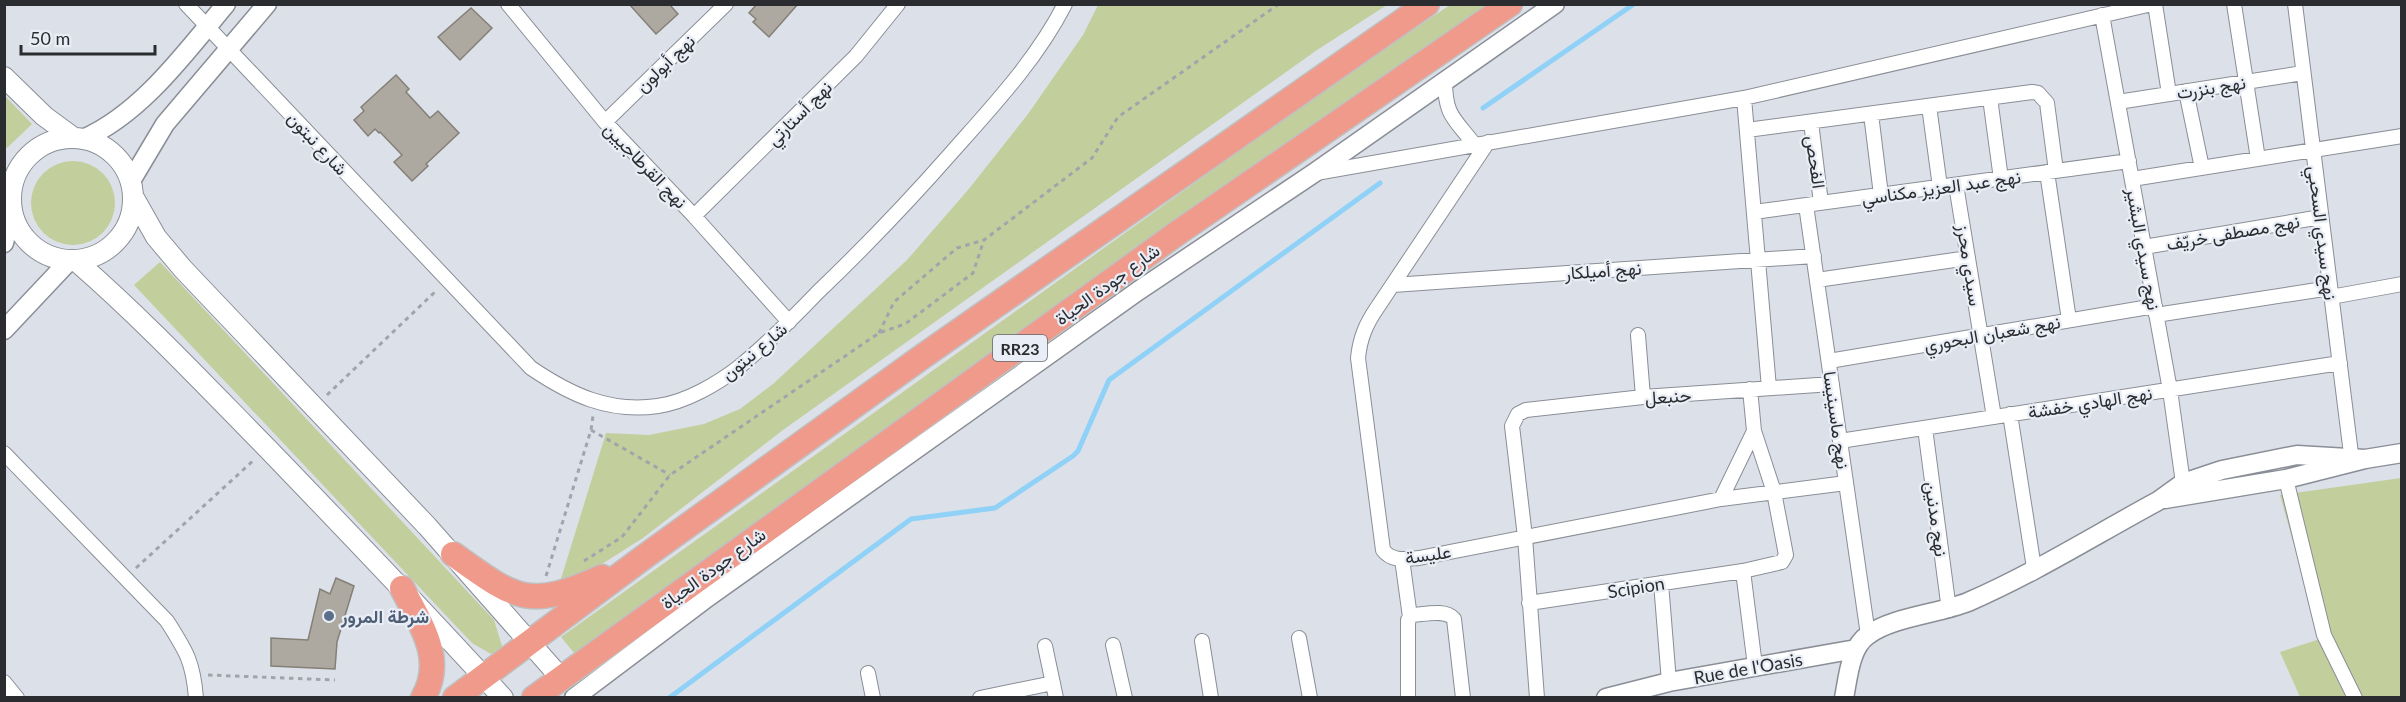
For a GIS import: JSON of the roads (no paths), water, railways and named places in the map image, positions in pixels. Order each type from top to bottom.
[{"type":"highway","name":"RR23","points":[[455,698],[644,556],[981,315],[1427,4]]},
{"type":"highway","name":"شارع جودة الحياة","points":[[534,698],[1176,234],[1510,4]]},
{"type":"highway","points":[[453,554],[494,583],[513,593],[533,597],[558,594],[579,587],[644,556]]},
{"type":"highway","points":[[402,588],[427,637],[433,657],[433,671],[423,698]]},
{"type":"main road","points":[[4,78],[44,116],[79,138],[99,144],[113,153],[124,166],[156,237],[183,269],[453,554],[560,677]]},
{"type":"main road","points":[[79,138],[51,142],[31,154],[17,173],[9,196],[18,228],[31,245],[49,256],[73,261],[99,255],[118,241],[130,221],[133,190]]},
{"type":"main road","points":[[73,261],[158,336],[402,588],[503,698]]},
{"type":"street","points":[[186,4],[207,26]]},
{"type":"street","points":[[79,138],[109,125],[146,94],[226,4]]},
{"type":"street","points":[[133,190],[165,124],[267,4]]},
{"type":"street","name":"نهج القرطاجيين","points":[[508,4],[605,122],[694,216],[789,322]]},
{"type":"street","name":"نهج أبولون","points":[[605,122],[726,4]]},
{"type":"street","name":"نهج أستارتي","points":[[694,216],[849,63],[898,4]]},
{"type":"street","name":"شارع نبتون","points":[[207,26],[531,368],[564,390],[595,402],[624,407],[659,406],[712,385],[738,367],[789,322],[879,233],[1007,90],[1038,48],[1065,4]]},
{"type":"street","points":[[574,698],[704,600],[1138,291],[1314,173],[1555,4]]},
{"type":"street","points":[[1314,173],[1744,98],[2154,4],[2169,94]]},
{"type":"street","points":[[2234,4],[2258,159]]},
{"type":"street","name":"نهج سيدي السحبي","points":[[2295,4],[2340,363],[2356,459]]},
{"type":"street","name":"نهج سيدي البشير","points":[[2102,15],[2170,390],[2183,483]]},
{"type":"street","name":"نهج بنزرت","points":[[2118,102],[2303,73]]},
{"type":"street","points":[[1445,80],[1445,99],[1449,113],[1481,143]]},
{"type":"street","points":[[2186,91],[2202,168]]},
{"type":"street","points":[[1747,130],[2038,93],[2047,103],[2052,172],[2069,320]]},
{"type":"street","points":[[1744,98],[1769,388]]},
{"type":"street","points":[[1990,98],[2001,178]]},
{"type":"street","points":[[1929,106],[1940,187]]},
{"type":"street","points":[[1871,114],[1881,195]]},
{"type":"street","name":"الفحص","points":[[1810,122],[1821,203]]},
{"type":"street","points":[[2132,179],[2402,136]]},
{"type":"street","name":"عليسة","points":[[1481,143],[1366,326],[1359,342],[1358,358],[1383,550],[1388,555],[1402,559],[1721,499],[1846,483]]},
{"type":"street","name":"نهج عبد العزيز مكناسي","points":[[1754,212],[2129,161]]},
{"type":"street","name":"سيدي محرز","points":[[1956,185],[1994,417]]},
{"type":"street","points":[[4,243],[9,196]]},
{"type":"street","name":"نهج ماسينيسا","points":[[1806,205],[1868,634]]},
{"type":"street","name":"نهج مصطفى خريّف","points":[[2144,247],[2321,217]]},
{"type":"street","name":"نهج أميلكار","points":[[1393,285],[1814,256]]},
{"type":"street","points":[[1817,280],[1968,258]]},
{"type":"street","points":[[4,330],[73,261]]},
{"type":"street","name":"نهج شعبان البحوري","points":[[1829,361],[2069,320],[2402,284]]},
{"type":"street","points":[[1638,335],[1643,397]]},
{"type":"street","name":"نهج الهادي خفشة","points":[[1840,441],[2340,363]]},
{"type":"street","name":"حنبعل","points":[[1525,537],[1512,426],[1518,414],[1526,410],[1643,397],[1832,384]]},
{"type":"street","points":[[1750,389],[1754,432],[1774,492]]},
{"type":"street","points":[[2010,414],[2034,568]]},
{"type":"street","name":"نهج مدنين","points":[[1924,428],[1949,610]]},
{"type":"street","points":[[1721,499],[1754,432]]},
{"type":"street","points":[[4,453],[167,621],[188,653],[194,674],[196,698]]},
{"type":"street","points":[[2158,501],[2286,479],[2356,459],[2402,453]]},
{"type":"street","points":[[1844,698],[1856,649],[1868,634],[1892,624],[1949,610],[1995,590],[2158,501],[2183,483],[2222,470],[2297,455],[2356,459]]},
{"type":"street","points":[[2286,479],[2324,635],[2355,698]]},
{"type":"street","name":"Scipion","points":[[1529,603],[1779,564],[1785,558],[1774,492]]},
{"type":"street","points":[[1525,537],[1537,698]]},
{"type":"street","points":[[1402,559],[1410,617],[1407,626],[1408,698]]},
{"type":"street","points":[[1743,571],[1755,666]]},
{"type":"street","points":[[1661,583],[1669,682]]},
{"type":"street","points":[[1410,617],[1445,613],[1452,615],[1455,623],[1463,698]]},
{"type":"street","points":[[1299,638],[1310,698]]},
{"type":"street","points":[[1202,641],[1211,698]]},
{"type":"street","points":[[1113,645],[1125,698]]},
{"type":"street","points":[[1045,646],[1056,698]]},
{"type":"street","name":"Rue de l'Oasis","points":[[1606,698],[1669,682],[1856,649]]},
{"type":"street","points":[[868,673],[873,698]]},
{"type":"street","points":[[4,682],[17,698]]},
{"type":"street","points":[[981,698],[1053,683]]},
{"type":"waterway","points":[[1483,108],[1634,4]]},
{"type":"waterway","points":[[669,698],[911,519],[995,508],[1073,456],[1078,451],[1109,380],[1380,183]]},
{"type":"place","name":"شرطة المرور","points":[[329,616]]}]
